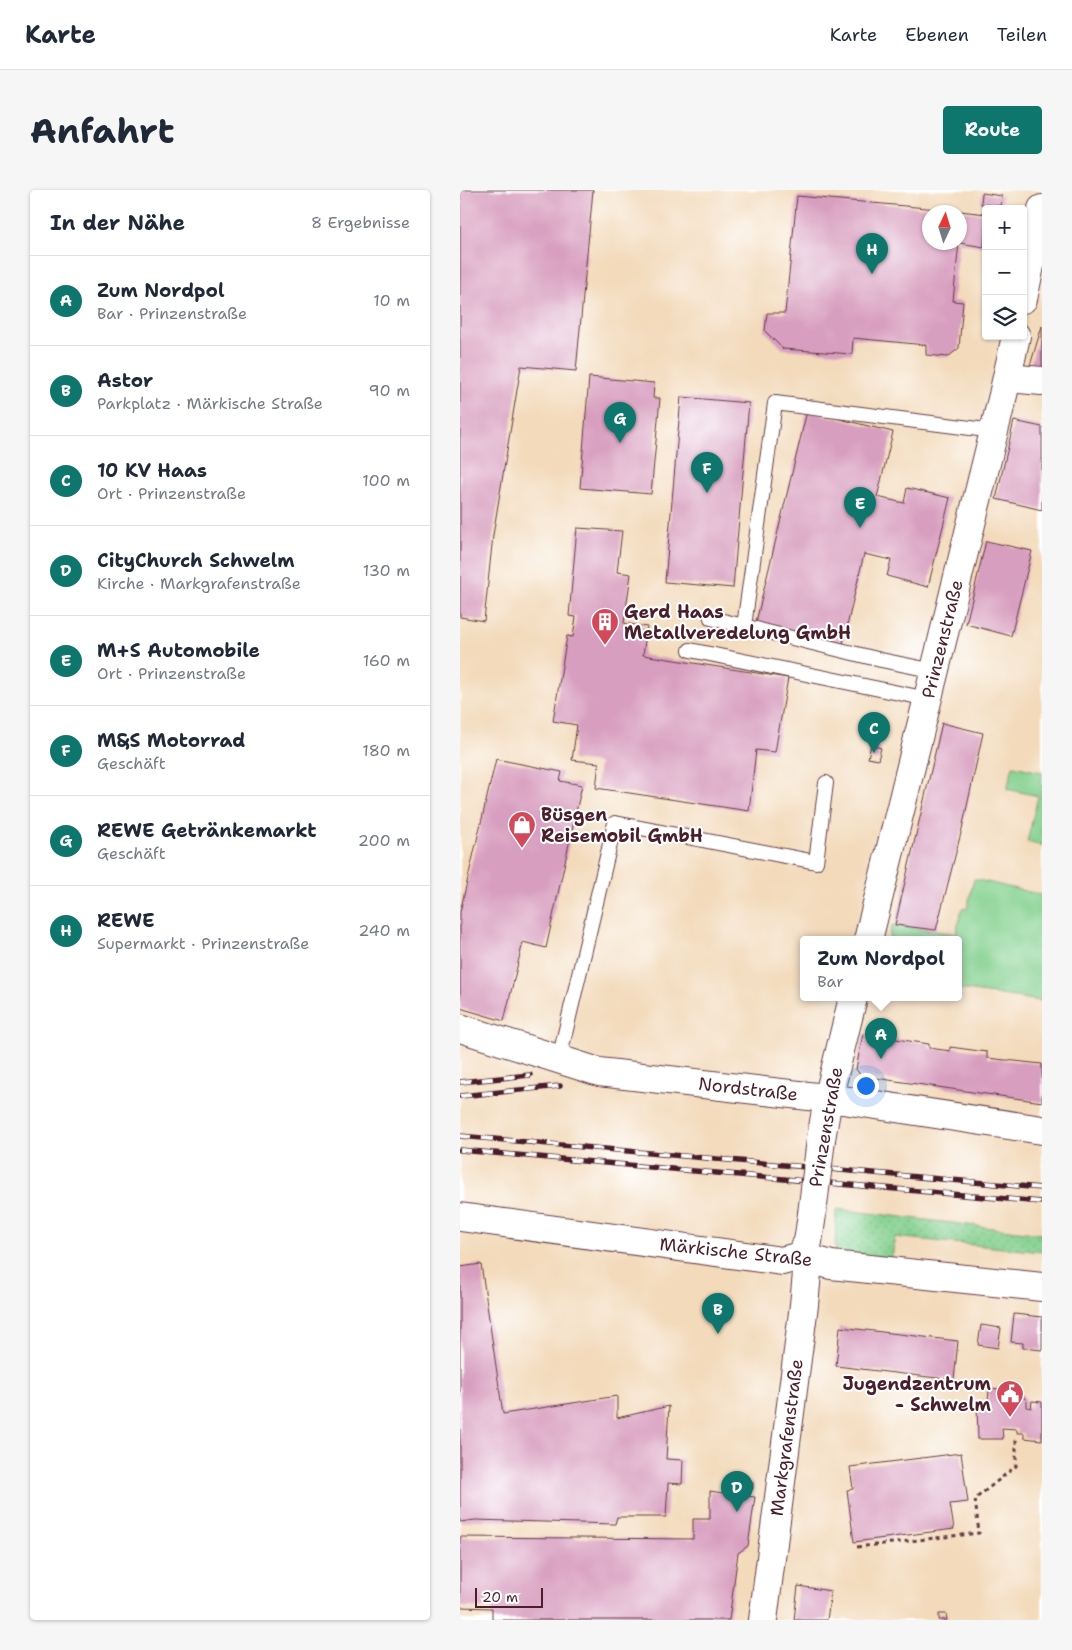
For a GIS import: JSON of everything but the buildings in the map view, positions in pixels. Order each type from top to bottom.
[{"type":"street","points":[[1024,295],[1042,209]]},
{"type":"street","name":"Prinzenstraße","points":[[869,936],[1015,340]]},
{"type":"street","points":[[1007,378],[1042,381]]},
{"type":"street","name":"Prinzenstraße","points":[[800,1256],[808,1242],[828,1099],[852,1001]]},
{"type":"street","name":"Nordstraße","points":[[460,1028],[598,1072],[828,1099],[1042,1130]]},
{"type":"street","name":"Märkische Straße","points":[[460,1218],[782,1261],[800,1256],[831,1265],[1042,1287]]},
{"type":"street","name":"Markgrafenstraße","points":[[763,1620],[804,1305],[806,1273],[800,1256]]},
{"type":"lane","points":[[744,626],[775,403],[994,431]]},
{"type":"lane","points":[[711,618],[881,660],[935,671]]},
{"type":"lane","points":[[690,650],[928,699]]},
{"type":"lane","points":[[559,1059],[615,823],[816,862],[826,783]]},
{"type":"path","points":[[857,1547],[979,1533],[975,1499],[1016,1466],[1016,1439]]},
{"type":"green space","points":[[1013,766],[1042,772],[1042,846],[1027,842],[1038,796],[1007,789]]},
{"type":"green space","points":[[974,879],[1042,895],[1042,1001],[962,989],[962,936],[890,936],[892,925],[956,934],[962,908],[967,909]]},
{"type":"green space","points":[[836,1209],[1042,1234],[1042,1252],[895,1237],[892,1258],[835,1253]]},
{"type":"railway","points":[[460,1082],[530,1075]]},
{"type":"railway","points":[[460,1096],[560,1086]]},
{"type":"railway","points":[[460,1136],[1042,1188]]},
{"type":"railway","points":[[460,1150],[1042,1202]]},
{"type":"place","name":"REWE","points":[[872,274]]},
{"type":"place","name":"REWE Getränkemarkt","points":[[620,443]]},
{"type":"place","name":"M&S Motorrad","points":[[707,493]]},
{"type":"place","name":"M+S Automobile","points":[[860,528]]},
{"type":"place","name":"Gerd Haas Metallveredelung GmbH","points":[[605,646]]},
{"type":"place","name":"10 KV Haas","points":[[874,753]]},
{"type":"place","name":"Büsgen Reisemobil GmbH","points":[[522,849]]},
{"type":"place","name":"Zum Nordpol","points":[[881,1059]]},
{"type":"place","name":"Astor","points":[[718,1334]]},
{"type":"place","name":"Jugendzentrum - Schwelm","points":[[1010,1418]]},
{"type":"place","name":"CityChurch Schwelm","points":[[737,1512]]}]
